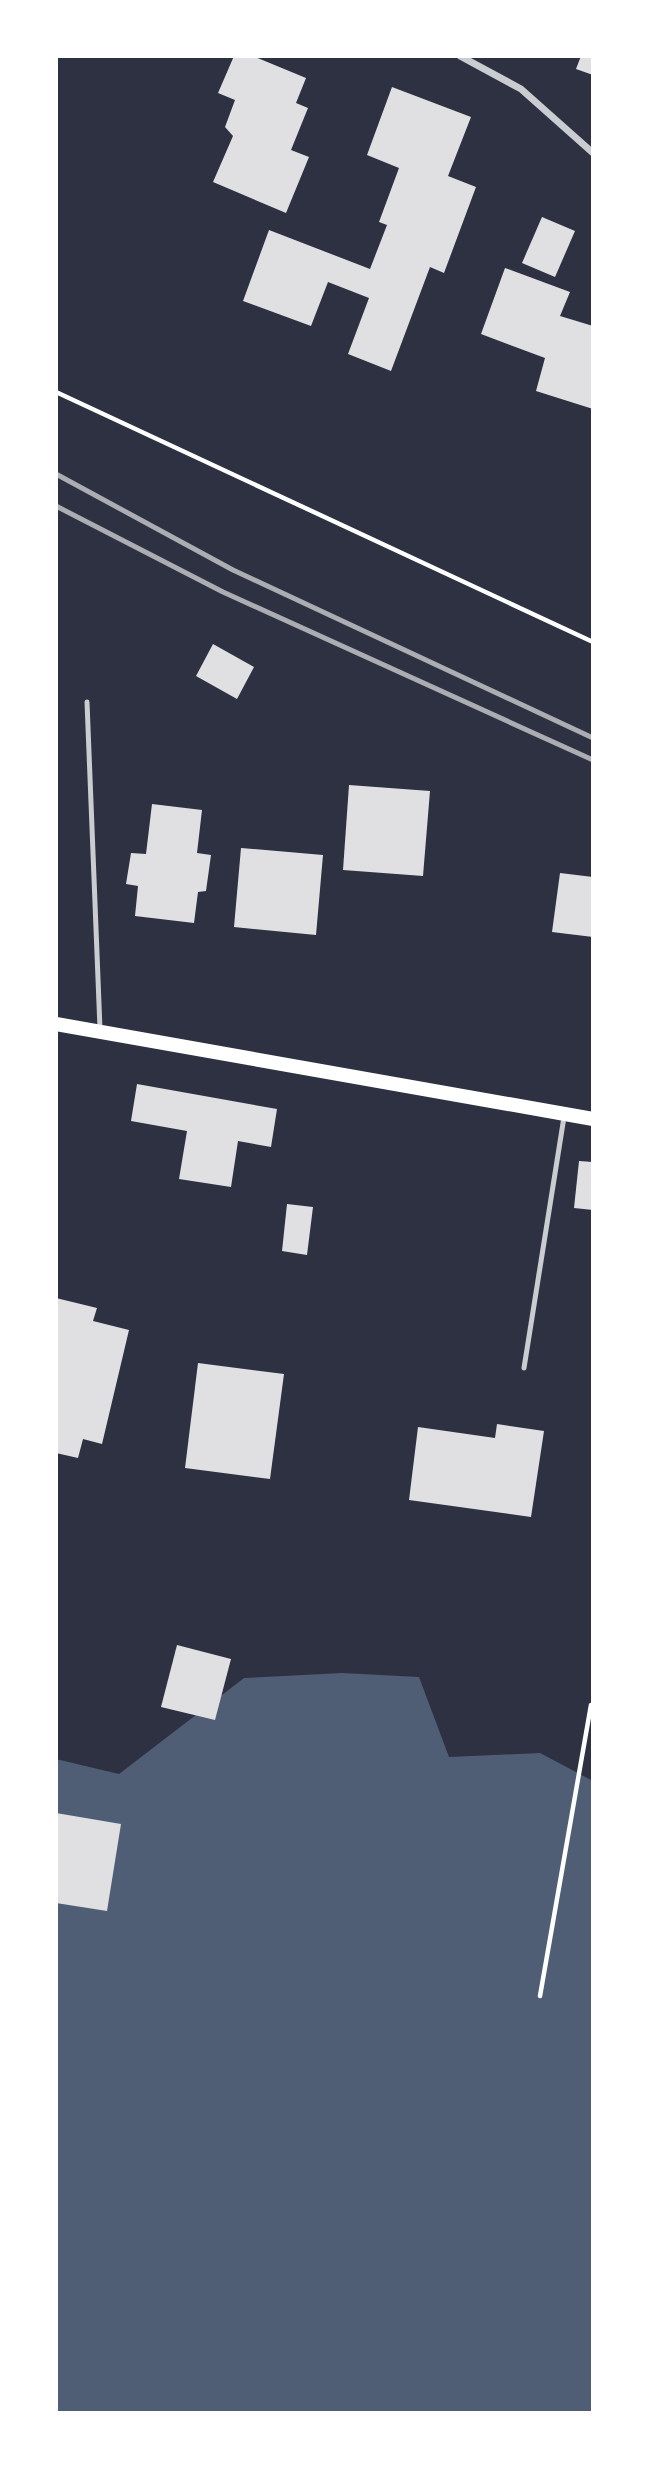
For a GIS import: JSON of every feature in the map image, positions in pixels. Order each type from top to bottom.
[{"type":"main road","points":[[56,1024],[593,1119]]},
{"type":"street","points":[[460,56],[521,89],[593,153]]},
{"type":"lane","points":[[87,702],[100,1032]]},
{"type":"lane","points":[[524,1368],[565,1114]]},
{"type":"path","points":[[56,392],[593,642]]},
{"type":"path","points":[[540,1996],[591,1706]]},
{"type":"water","points":[[342,1673],[419,1677],[449,1757],[540,1753],[593,1781],[593,2413],[56,2413],[56,1759],[119,1774],[244,1678]]},
{"type":"building","points":[[234,56],[253,56],[306,78],[296,103],[308,108],[291,150],[309,157],[286,213],[213,182],[233,136],[225,127],[235,100],[218,93]]},
{"type":"building","points":[[581,56],[593,56],[593,75],[576,69]]},
{"type":"building","points":[[392,87],[471,117],[448,176],[476,187],[444,273],[430,267],[391,371],[348,354],[369,298],[328,282],[311,326],[243,301],[269,230],[370,269],[387,225],[379,222],[399,168],[367,155]]},
{"type":"building","points":[[542,217],[575,231],[555,277],[522,263]]},
{"type":"building","points":[[505,268],[570,292],[560,316],[593,326],[593,409],[536,391],[545,358],[481,334]]},
{"type":"building","points":[[213,644],[254,667],[237,699],[196,676]]},
{"type":"building","points":[[349,785],[430,791],[423,876],[343,870]]},
{"type":"building","points":[[152,804],[202,810],[197,853],[211,855],[206,891],[198,892],[194,923],[135,916],[138,886],[126,884],[131,853],[146,854]]},
{"type":"building","points":[[241,848],[323,855],[316,935],[234,927]]},
{"type":"building","points":[[560,873],[593,877],[593,937],[552,932]]},
{"type":"building","points":[[137,1084],[277,1109],[271,1147],[238,1141],[231,1187],[179,1179],[187,1131],[131,1121]]},
{"type":"building","points":[[579,1161],[593,1162],[593,1210],[574,1208]]},
{"type":"building","points":[[287,1204],[313,1207],[307,1255],[282,1251]]},
{"type":"building","points":[[56,1298],[97,1308],[93,1321],[129,1330],[102,1444],[83,1439],[78,1458],[56,1453]]},
{"type":"building","points":[[198,1363],[284,1374],[270,1479],[185,1468]]},
{"type":"building","points":[[497,1424],[544,1431],[531,1517],[409,1500],[418,1427],[495,1438]]},
{"type":"building","points":[[177,1645],[231,1659],[215,1720],[161,1707]]},
{"type":"building","points":[[56,1813],[121,1824],[107,1911],[56,1903]]},
{"type":"railway","points":[[56,474],[233,570],[593,738]]},
{"type":"railway","points":[[56,506],[223,592],[593,760]]}]
